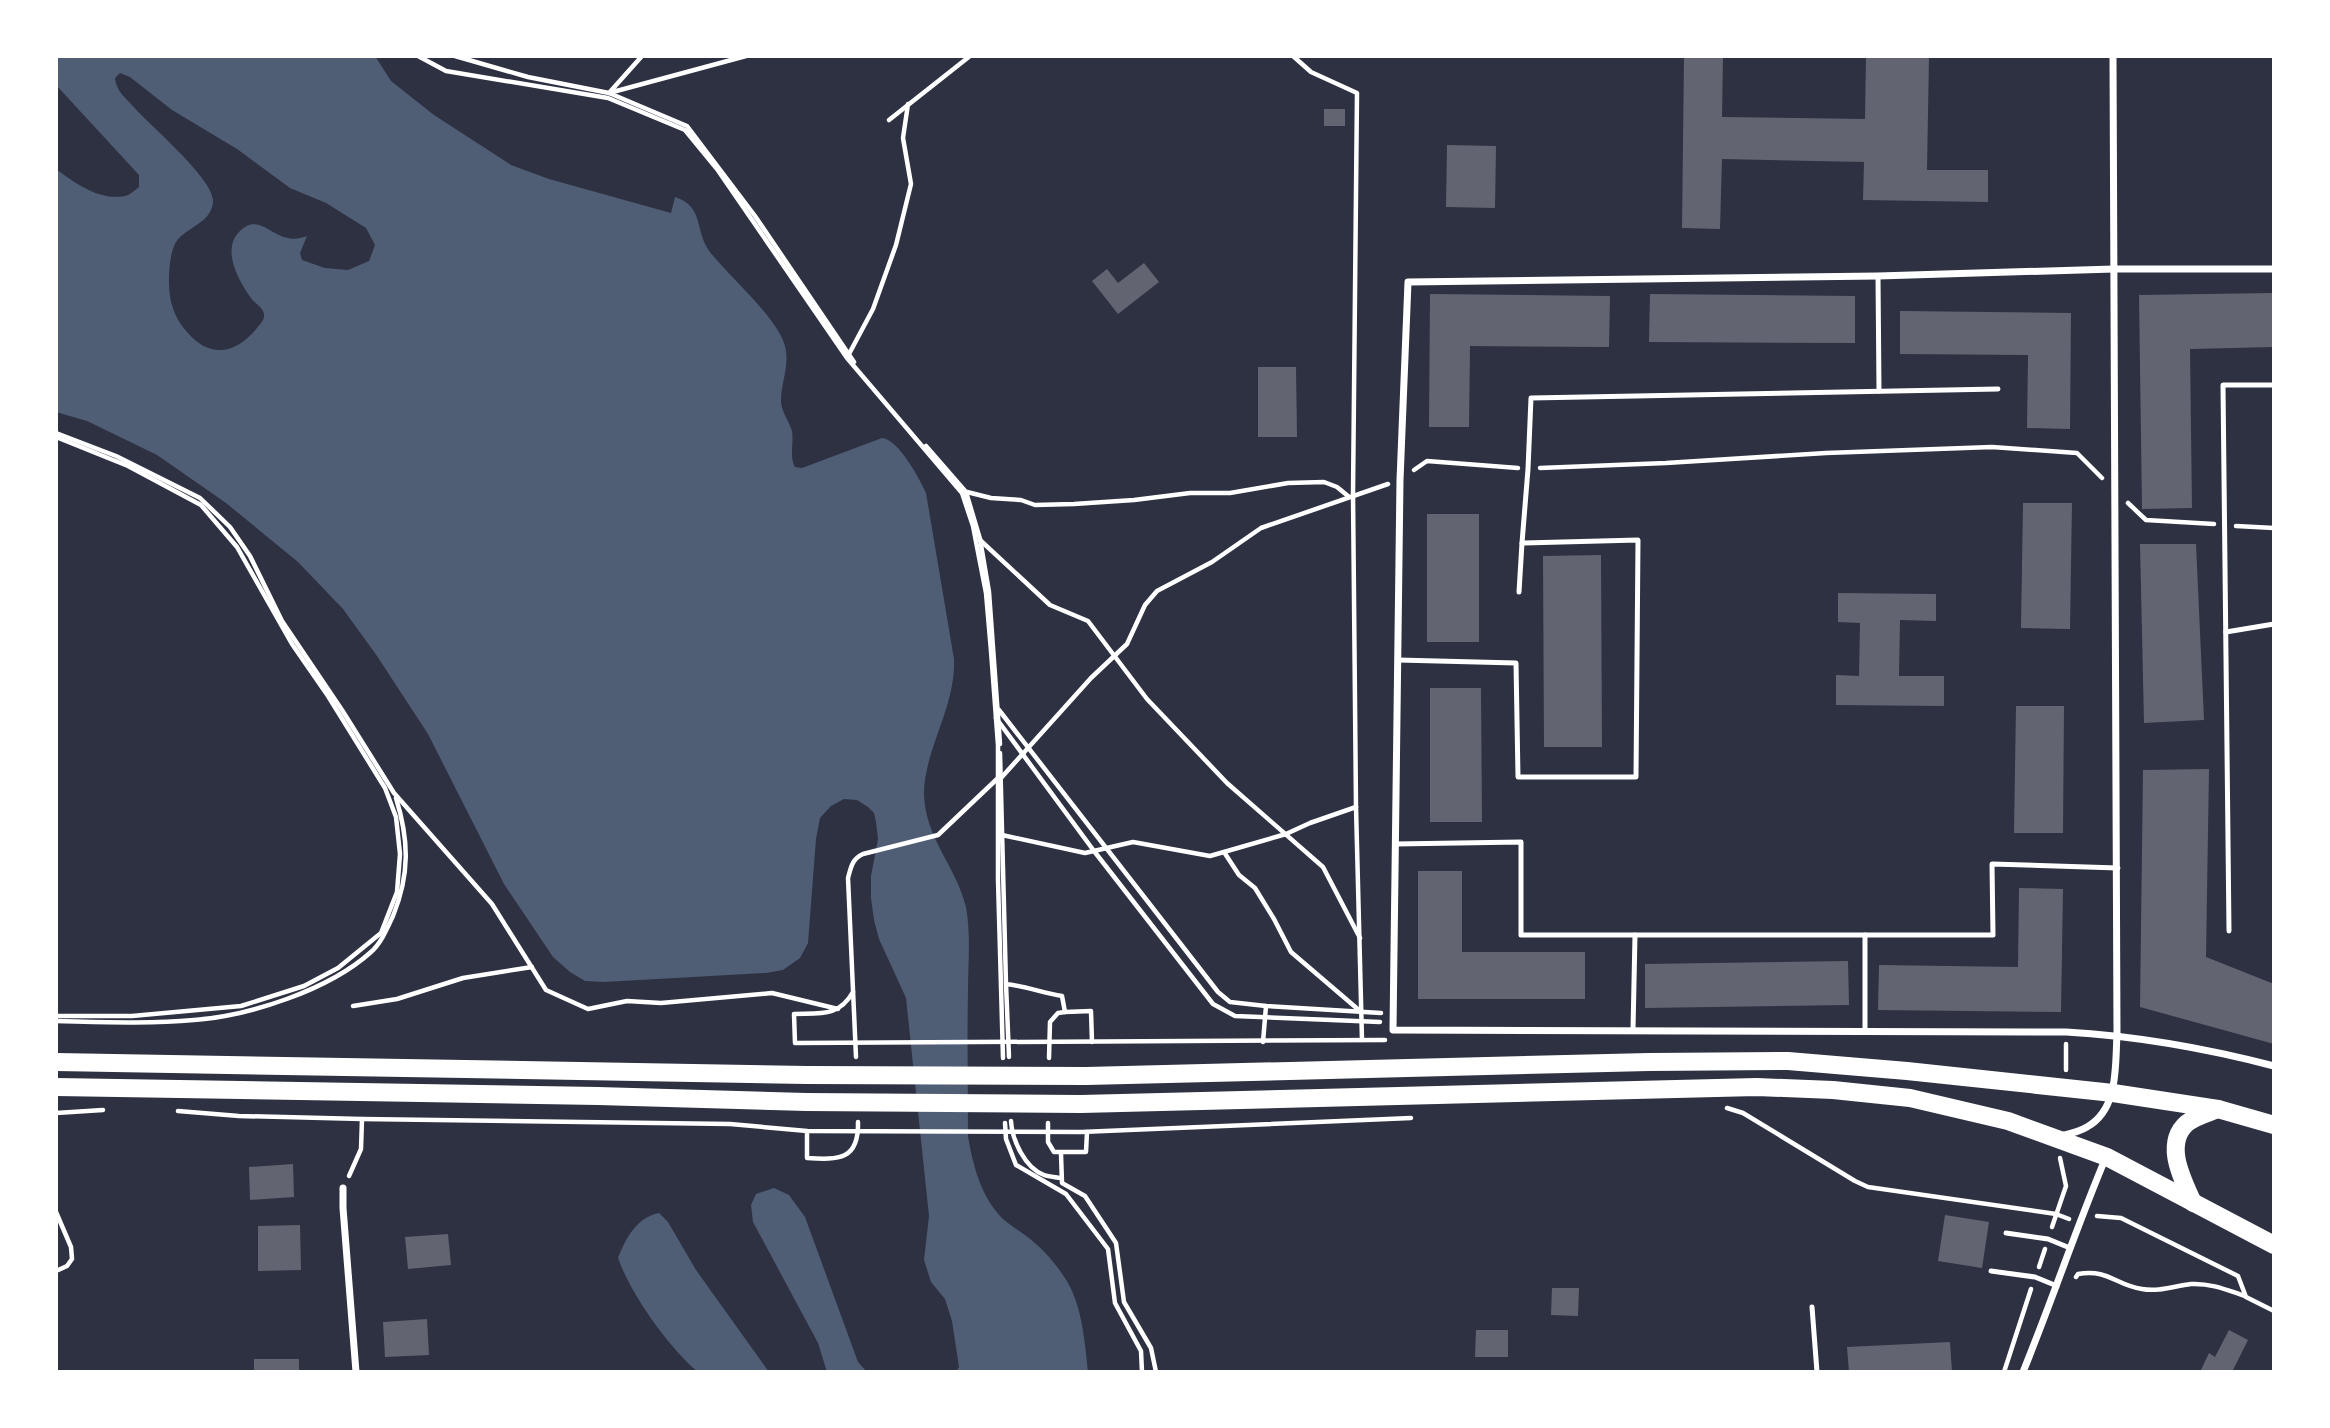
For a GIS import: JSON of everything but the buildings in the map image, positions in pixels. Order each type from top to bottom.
[{"type":"highway","points":[[56,1062],[807,1075],[1086,1076],[1788,1061],[2113,1093],[2218,1109],[2274,1125]]},
{"type":"highway","points":[[56,1087],[806,1102],[1081,1104],[1757,1087],[1833,1090],[1910,1098],[2008,1121],[2057,1138],[2107,1157],[2274,1245]]},
{"type":"highway","points":[[2193,1202],[2179,1170],[2176,1152],[2179,1133],[2197,1117],[2218,1109]]},
{"type":"street","points":[[2057,1138],[2086,1128],[2096,1121],[2113,1093],[2117,1035],[2113,56]]},
{"type":"street","points":[[2274,269],[1408,282],[1400,480],[1393,1022],[1393,1030],[2066,1032],[2117,1035],[2214,1050],[2274,1066]]},
{"type":"street","points":[[2023,1372],[2057,1286],[2078,1222],[2107,1157]]},
{"type":"street","points":[[343,1188],[342,1208],[356,1372]]},
{"type":"lane","points":[[1878,276],[1879,391]]},
{"type":"lane","points":[[2229,931],[2223,385],[2274,385]]},
{"type":"lane","points":[[1519,592],[1531,398],[1998,389]]},
{"type":"lane","points":[[1398,660],[1516,663],[1518,777],[1636,777],[1638,540],[1522,543]]},
{"type":"lane","points":[[2226,632],[2274,624]]},
{"type":"lane","points":[[1395,844],[1521,842],[1521,935],[1993,935],[1992,864],[2118,868]]},
{"type":"lane","points":[[1633,1030],[1635,935]]},
{"type":"lane","points":[[1865,1032],[1866,935]]},
{"type":"lane","points":[[2006,1233],[2048,1239],[2070,1248]]},
{"type":"lane","points":[[1991,1271],[2035,1277],[2057,1286]]},
{"type":"lane","points":[[1812,1307],[1817,1372]]},
{"type":"path","points":[[418,56],[446,71],[608,98],[685,131],[717,169],[847,358],[962,493],[973,526],[986,593],[997,719],[1006,984],[1062,996],[1065,1012],[1091,1011],[1092,1042]]},
{"type":"path","points":[[455,56],[528,77],[609,93],[687,126],[776,246],[861,371],[966,492],[980,539],[989,592],[999,710],[997,719],[1094,851],[1213,1004],[1235,1016],[1393,1022]]},
{"type":"path","points":[[609,93],[642,56]]},
{"type":"path","points":[[609,93],[746,56]]},
{"type":"path","points":[[889,120],[970,56]]},
{"type":"path","points":[[1293,56],[1311,72],[1357,93],[1351,495],[1362,1040],[795,1043],[794,1014],[838,1009],[853,992],[848,878],[856,857],[938,835],[999,778],[1127,644],[1146,605],[1157,591],[1212,562],[1261,528],[1351,495],[1400,480],[1427,461],[1528,469],[1993,447],[2077,453],[2146,520],[2274,528]]},
{"type":"path","points":[[849,354],[873,309],[896,245],[911,184],[903,138],[908,104]]},
{"type":"path","points":[[56,435],[116,456],[200,498],[230,527],[250,556],[282,621],[394,793],[492,904],[546,990],[588,1009],[627,1001],[661,1003],[772,993],[838,1009]]},
{"type":"path","points":[[56,435],[128,466],[201,505],[237,547],[292,644],[385,788],[396,817],[400,854],[397,892],[381,933],[338,968],[304,986],[241,1006],[132,1016],[56,1019]]},
{"type":"path","points":[[966,492],[992,498],[1021,500],[1035,505],[1074,504],[1190,493],[1230,493],[1288,483],[1324,482],[1351,495]]},
{"type":"path","points":[[980,539],[1050,604],[1088,621],[1147,699],[1227,782],[1323,867],[1360,940]]},
{"type":"path","points":[[999,710],[1218,992],[1230,1002],[1362,1013],[1394,1013]]},
{"type":"path","points":[[998,818],[999,778]]},
{"type":"path","points":[[56,1019],[196,1020],[247,1010],[300,995],[372,952],[386,933],[401,897],[407,864],[404,824],[394,793]]},
{"type":"path","points":[[1002,835],[1084,853],[1133,842],[1210,856],[1286,834],[1310,822],[1356,807]]},
{"type":"path","points":[[1224,852],[1239,876],[1255,888],[1291,953],[1362,1013]]},
{"type":"path","points":[[354,1006],[397,999],[463,978],[532,967]]},
{"type":"path","points":[[1263,1042],[1266,1006]]},
{"type":"path","points":[[1721,1107],[1743,1113],[1868,1187],[2056,1214],[2078,1222],[2088,1216],[2121,1218],[2238,1276],[2246,1297]]},
{"type":"path","points":[[56,1113],[108,1109]]},
{"type":"path","points":[[173,1111],[239,1116],[362,1119],[730,1124],[809,1131],[1084,1132],[1420,1117]]},
{"type":"path","points":[[343,1188],[360,1149],[362,1119]]},
{"type":"path","points":[[809,1131],[807,1158],[830,1159]]},
{"type":"path","points":[[1084,1132],[1086,1152]]},
{"type":"path","points":[[1061,1154],[1062,1183],[1085,1196],[1115,1243],[1124,1302],[1151,1348],[1156,1372]]},
{"type":"path","points":[[56,1270],[67,1266],[72,1259],[71,1247],[57,1212]]},
{"type":"path","points":[[2072,1282],[2078,1273],[2094,1271],[2141,1289],[2160,1290],[2193,1284],[2217,1286],[2274,1311]]},
{"type":"water","points":[[56,56],[375,56],[391,81],[434,115],[511,165],[549,179],[671,213],[675,197],[691,207],[710,252],[762,309],[784,343],[786,365],[781,401],[792,431],[792,459],[795,467],[802,468],[882,438],[902,452],[926,493],[954,659],[950,694],[929,761],[924,794],[930,824],[961,892],[968,918],[970,1147],[975,1170],[995,1210],[1047,1255],[1071,1288],[1082,1324],[1088,1372],[956,1372],[959,1367],[952,1321],[945,1299],[931,1282],[924,1260],[929,1216],[906,998],[879,939],[874,920],[871,876],[878,839],[874,813],[868,807],[857,800],[844,799],[831,806],[820,818],[808,943],[800,958],[783,970],[585,981],[553,957],[504,884],[428,734],[343,609],[298,562],[226,503],[157,455],[87,421],[56,412],[56,169],[88,190],[115,197],[127,195],[139,187],[139,175],[56,85]],"holes":[[[120,73],[130,77],[172,110],[237,149],[290,188],[326,203],[366,228],[375,245],[369,261],[348,270],[325,268],[302,260],[300,253],[307,236],[286,238],[263,226],[248,225],[234,238],[233,264],[252,300],[263,312],[263,320],[249,337],[232,348],[214,349],[196,341],[182,326],[173,309],[169,291],[170,264],[176,242],[209,214],[213,200],[210,190],[191,165],[120,92],[115,78]]]},
{"type":"water","points":[[774,1188],[789,1195],[805,1217],[858,1362],[867,1372],[827,1372],[818,1343],[753,1222],[751,1205],[756,1194]]},
{"type":"water","points":[[659,1213],[668,1222],[696,1270],[769,1372],[698,1372],[675,1349],[652,1319],[631,1287],[618,1258],[628,1236],[638,1224]]}]
